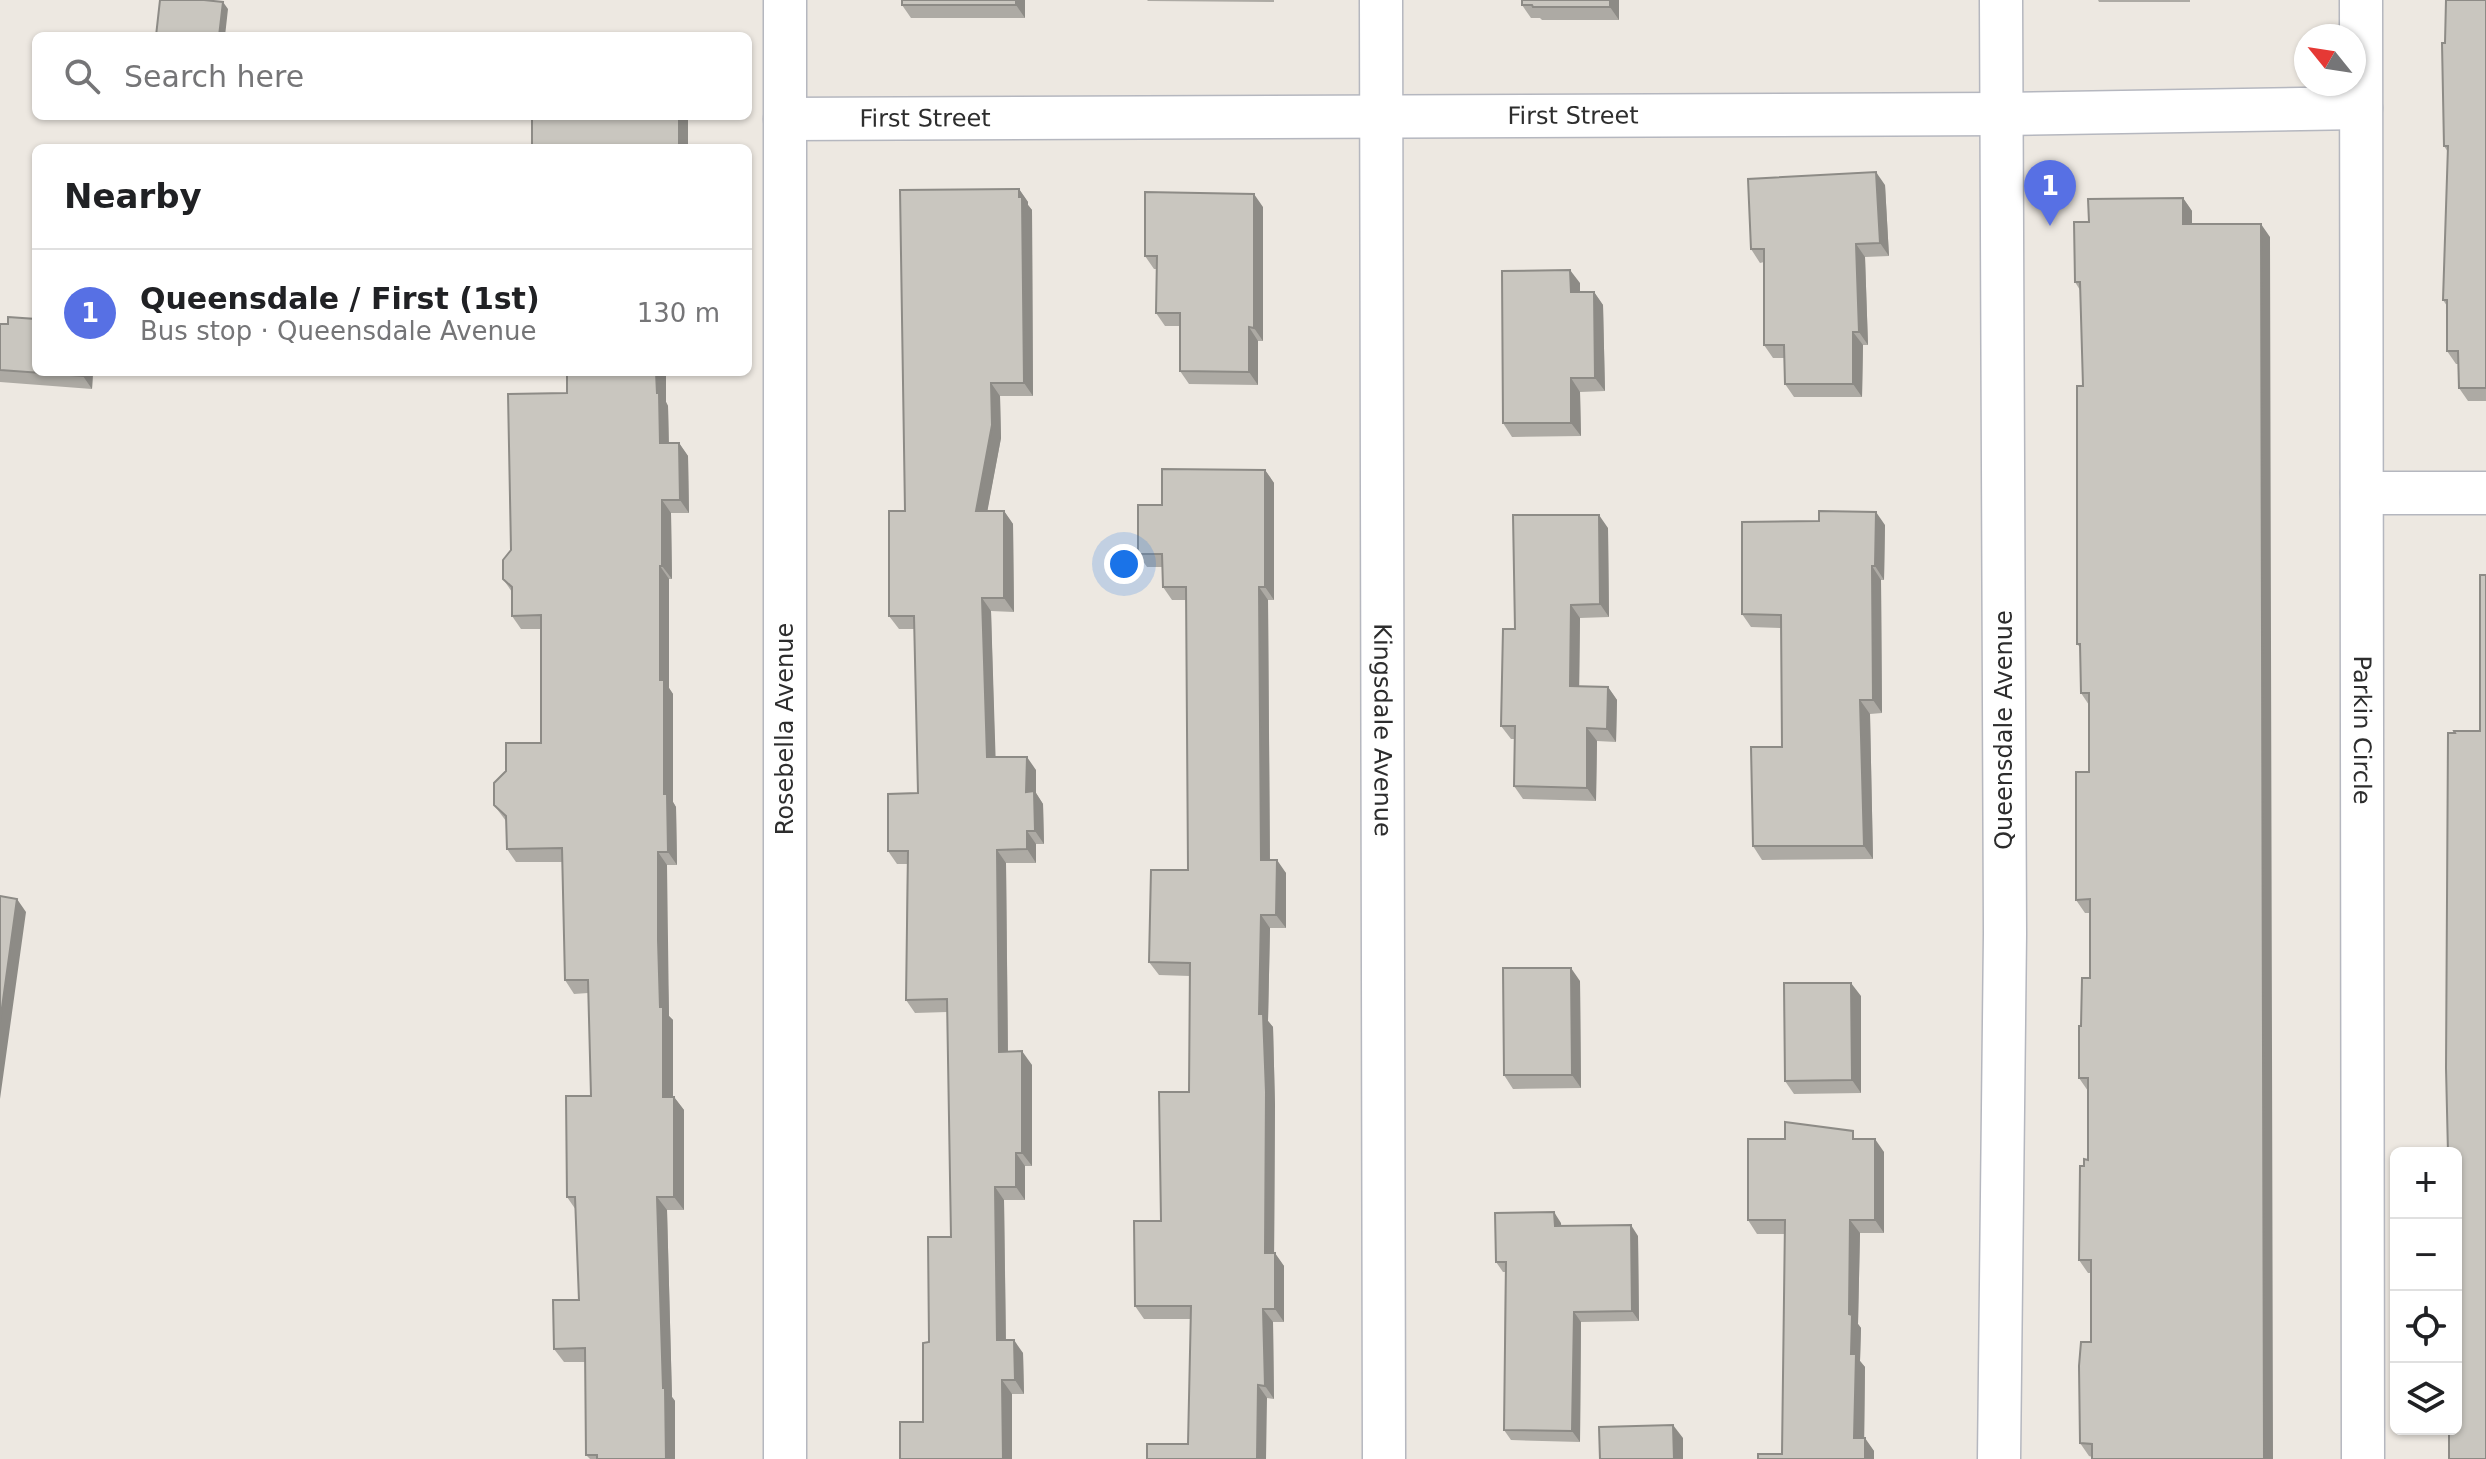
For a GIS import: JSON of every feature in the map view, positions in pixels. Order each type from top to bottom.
[{"type":"street","name":"Rosebella Avenue","points":[[785,0],[785,1459]]},
{"type":"street","name":"Kingsdale Avenue","points":[[1381,0],[1384,1459]]},
{"type":"street","name":"Queensdale Avenue","points":[[1999,1459],[2005,934],[2001,0]]},
{"type":"street","name":"Parkin Circle","points":[[2361,0],[2363,1459]]},
{"type":"street","name":"First Street","points":[[785,119],[2002,114],[2361,108]]},
{"type":"street","points":[[2362,493],[2486,493]]},
{"type":"building","points":[[160,0],[223,2],[219,32],[156,32]]},
{"type":"building","points":[[902,0],[1016,0],[1016,5],[902,5]]},
{"type":"building","points":[[1522,0],[1610,0],[1610,7],[1533,7],[1522,5]]},
{"type":"building","points":[[2446,0],[2486,0],[2486,388],[2459,388],[2458,351],[2447,351],[2447,300],[2443,300],[2448,146],[2444,146],[2442,43],[2445,43]]},
{"type":"building","points":[[532,120],[679,120],[679,144],[532,144]]},
{"type":"building","points":[[1876,172],[1880,243],[1856,244],[1859,332],[1853,332],[1853,384],[1785,384],[1784,345],[1764,345],[1764,249],[1751,249],[1748,179]]},
{"type":"building","points":[[1019,189],[1019,197],[1022,197],[1024,383],[991,383],[992,425],[976,511],[1004,511],[1004,598],[982,598],[987,757],[1027,757],[1026,792],[1034,791],[1035,831],[1027,831],[1027,849],[997,850],[999,1052],[1022,1051],[1022,1153],[1016,1153],[1016,1187],[995,1187],[997,1340],[1014,1340],[1015,1380],[1002,1380],[1003,1459],[900,1459],[900,1422],[923,1422],[923,1343],[929,1342],[928,1237],[951,1237],[947,999],[906,1000],[908,851],[888,851],[888,794],[918,793],[914,616],[889,616],[889,511],[905,511],[900,190]]},
{"type":"building","points":[[1145,192],[1254,194],[1254,328],[1249,327],[1249,372],[1180,371],[1180,313],[1156,313],[1157,256],[1145,256]]},
{"type":"building","points":[[2183,198],[2183,224],[2261,224],[2264,1459],[2092,1459],[2092,1444],[2080,1443],[2081,1342],[2091,1342],[2091,1260],[2079,1260],[2080,1166],[2084,1166],[2084,1159],[2088,1160],[2088,1078],[2079,1078],[2079,1026],[2082,978],[2090,978],[2090,899],[2076,900],[2076,772],[2089,772],[2089,693],[2081,693],[2080,644],[2077,644],[2077,386],[2083,386],[2080,282],[2075,282],[2074,222],[2089,222],[2088,199]]},
{"type":"building","points":[[1570,270],[1571,292],[1594,292],[1595,378],[1571,378],[1571,423],[1503,423],[1502,271]]},
{"type":"building","points":[[8,317],[32,319],[32,372],[0,370],[0,324],[8,324]]},
{"type":"building","points":[[567,376],[656,376],[660,443],[679,443],[680,500],[662,500],[660,566],[660,680],[664,680],[664,794],[667,794],[668,852],[658,852],[658,940],[660,1007],[663,1007],[663,1097],[674,1097],[674,1197],[657,1197],[666,1459],[597,1459],[597,1455],[586,1455],[585,1348],[554,1349],[553,1300],[579,1300],[575,1197],[567,1197],[566,1096],[591,1096],[588,980],[565,980],[562,848],[507,849],[506,816],[494,805],[494,783],[506,771],[506,743],[541,743],[541,615],[512,616],[512,587],[503,579],[503,560],[511,550],[508,394],[567,393]]},
{"type":"building","points":[[1162,469],[1265,470],[1265,587],[1259,587],[1261,860],[1277,860],[1276,915],[1261,915],[1259,1014],[1263,1014],[1266,1092],[1265,1253],[1275,1253],[1275,1309],[1263,1309],[1265,1386],[1258,1385],[1257,1459],[1147,1459],[1147,1444],[1188,1444],[1191,1306],[1135,1306],[1134,1221],[1161,1221],[1159,1092],[1189,1092],[1190,963],[1149,962],[1151,870],[1188,870],[1186,587],[1163,587],[1162,554],[1138,554],[1138,505],[1162,505]]},
{"type":"building","points":[[1819,511],[1876,512],[1875,566],[1872,566],[1873,700],[1860,700],[1864,846],[1753,846],[1751,747],[1782,747],[1781,615],[1742,614],[1742,522],[1819,521]]},
{"type":"building","points":[[1513,515],[1599,515],[1600,604],[1571,605],[1570,686],[1608,687],[1607,729],[1587,728],[1587,788],[1514,786],[1515,726],[1501,726],[1503,629],[1515,629]]},
{"type":"building","points":[[2480,575],[2486,575],[2486,1459],[2449,1459],[2449,1435],[2462,1435],[2462,1147],[2448,1147],[2448,733],[2480,731]]},
{"type":"building","points":[[0,896],[17,899],[0,1022]]},
{"type":"building","points":[[1503,968],[1571,968],[1572,1075],[1504,1075]]},
{"type":"building","points":[[1784,983],[1851,983],[1852,1080],[1785,1081]]},
{"type":"building","points":[[1785,1122],[1853,1131],[1853,1139],[1875,1139],[1875,1220],[1850,1220],[1849,1314],[1852,1315],[1851,1354],[1856,1354],[1854,1438],[1865,1438],[1865,1459],[1758,1459],[1758,1454],[1782,1454],[1785,1220],[1748,1220],[1748,1139],[1785,1139]]},
{"type":"building","points":[[1554,1212],[1555,1226],[1631,1225],[1632,1311],[1574,1312],[1572,1431],[1504,1430],[1506,1262],[1496,1262],[1495,1213]]},
{"type":"building","points":[[1673,1425],[1674,1459],[1600,1459],[1599,1427]]},
{"type":"place","name":"Queensdale / First (1st)","points":[[2050,226]]}]
